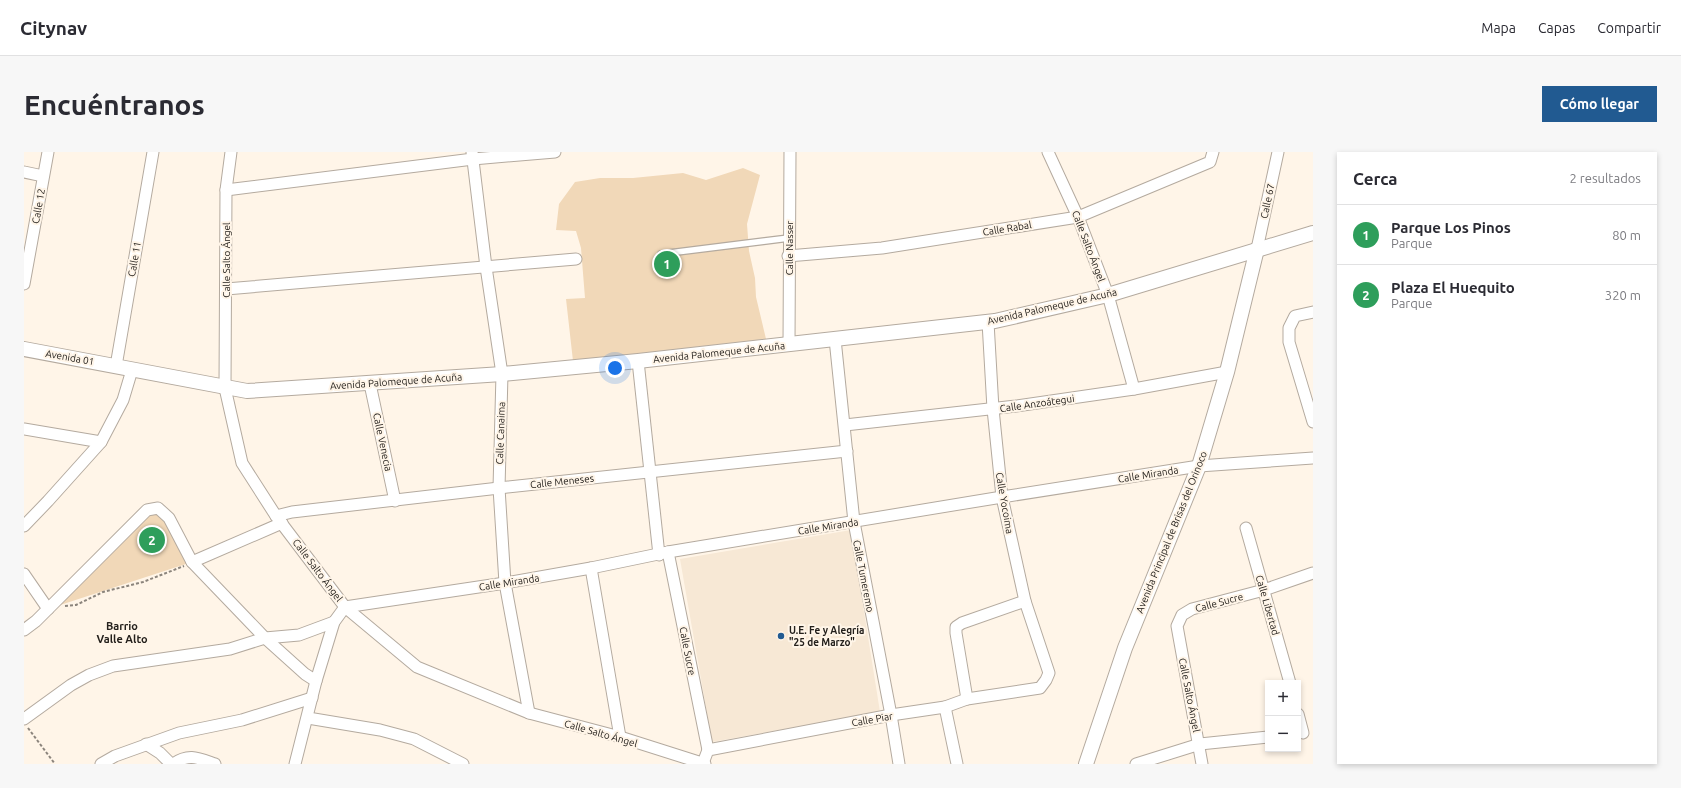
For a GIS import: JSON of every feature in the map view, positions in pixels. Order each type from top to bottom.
[{"type":"street","name":"Calle 12","points":[[24,284],[26,259],[48,152]]},
{"type":"street","name":"Calle 11","points":[[116,366],[153,152]]},
{"type":"street","name":"Calle Salto Ángel","points":[[231,152],[226,190],[225,388],[242,463],[279,519],[345,607],[417,667],[529,713],[620,737],[704,764]]},
{"type":"street","points":[[226,190],[473,155],[556,152]]},
{"type":"street","name":"Calle Nasser","points":[[789,345],[788,256],[790,152]]},
{"type":"street","name":"Calle Salto Ángel","points":[[1048,152],[1078,217],[1108,295],[1134,389]]},
{"type":"street","name":"Calle 67","points":[[1257,249],[1278,152]]},
{"type":"street","name":"Calle Rabal","points":[[788,256],[882,248],[1078,217],[1210,162],[1213,154]]},
{"type":"street","name":"Calle Canaima","points":[[473,155],[486,267],[502,374],[499,488],[505,583],[529,713]]},
{"type":"street","points":[[24,172],[44,176]]},
{"type":"street","name":"Avenida Palomeque de Acuña","points":[[116,366],[247,391],[502,374],[789,345],[988,322],[1108,295],[1313,233]]},
{"type":"street","name":"Avenida Principal de Brisas del Orinoco","points":[[1086,764],[1125,648],[1199,466],[1227,372],[1257,249]]},
{"type":"street","points":[[226,289],[576,259]]},
{"type":"street","points":[[1313,312],[1295,316],[1289,328],[1289,342],[1313,422]]},
{"type":"street","name":"Calle Yocoima","points":[[988,322],[993,409],[1002,497],[1025,601],[1049,673],[1046,680]]},
{"type":"street","name":"Calle Tumeremo","points":[[835,339],[854,522],[899,764]]},
{"type":"street","name":"Avenida 01","points":[[24,349],[116,366]]},
{"type":"street","name":"Calle Sucre","points":[[638,361],[649,472],[664,554],[708,750]]},
{"type":"street","points":[[24,526],[100,442],[123,400],[132,370]]},
{"type":"street","name":"Calle Anzoátegui","points":[[845,425],[993,409],[1134,389],[1227,372]]},
{"type":"street","name":"Calle Venecia","points":[[370,384],[395,501]]},
{"type":"street","points":[[24,429],[100,442]]},
{"type":"street","name":"Calle Meneses","points":[[192,562],[292,512],[499,488],[847,451]]},
{"type":"street","name":"Calle Miranda","points":[[345,607],[505,583],[664,554],[1002,497],[1199,466],[1313,458]]},
{"type":"street","points":[[24,630],[36,621],[147,510],[158,508],[169,518],[192,562],[265,638],[305,674],[316,681]]},
{"type":"street","name":"Calle Libertad","points":[[1246,528],[1289,680]]},
{"type":"street","points":[[591,568],[620,737]]},
{"type":"street","name":"Calle Sucre","points":[[1177,626],[1182,615],[1192,609],[1264,590],[1313,573]]},
{"type":"street","points":[[24,574],[48,609]]},
{"type":"street","points":[[967,699],[956,627],[962,623],[1025,601]]},
{"type":"street","points":[[295,764],[308,718],[316,681],[334,622],[345,607]]},
{"type":"street","points":[[24,719],[71,685],[89,675],[112,666],[230,649],[265,638],[298,635],[334,622]]},
{"type":"street","name":"Calle Salto Ángel","points":[[1177,626],[1200,744],[1202,764]]},
{"type":"street","name":"Calle Piar","points":[[708,750],[891,715],[945,707],[967,699],[1040,688],[1046,680]]},
{"type":"street","points":[[101,764],[115,756],[179,733],[242,720],[312,698]]},
{"type":"street","points":[[945,707],[957,764]]},
{"type":"street","points":[[1299,716],[1305,732]]},
{"type":"street","points":[[308,718],[380,730],[414,739],[463,764]]},
{"type":"street","points":[[1136,764],[1200,744],[1265,737]]},
{"type":"street","points":[[146,744],[160,753],[172,764],[181,758],[196,757],[215,764]]},
{"type":"street","points":[[704,764],[708,750]]},
{"type":"lane","points":[[661,254],[789,238]]},
{"type":"path","points":[[48,609],[76,604],[103,592],[143,582],[167,574],[192,562]]},
{"type":"path","points":[[24,723],[55,764]]},
{"type":"shaded area","points":[[743,168],[760,175],[747,224],[749,251],[755,278],[756,297],[766,339],[573,361],[566,299],[585,298],[581,248],[576,231],[556,230],[559,204],[575,182],[600,178],[633,178],[683,173],[706,180]]},
{"type":"shaded area","points":[[158,508],[192,562],[48,609]]},
{"type":"shaded area","name":"U.E. Fe y Alegría \"25 de Marzo\"","points":[[851,530],[880,712],[712,742],[680,559]]},
{"type":"place","name":"Parque Los Pinos","points":[[667,264]]},
{"type":"place","name":"Plaza El Huequito","points":[[152,540]]},
{"type":"place","name":"U.E. Fe y Alegría \"25 de Marzo\"","points":[[781,636]]},
{"type":"district","name":"Barrio Valle Alto","points":[[122,632]]}]
